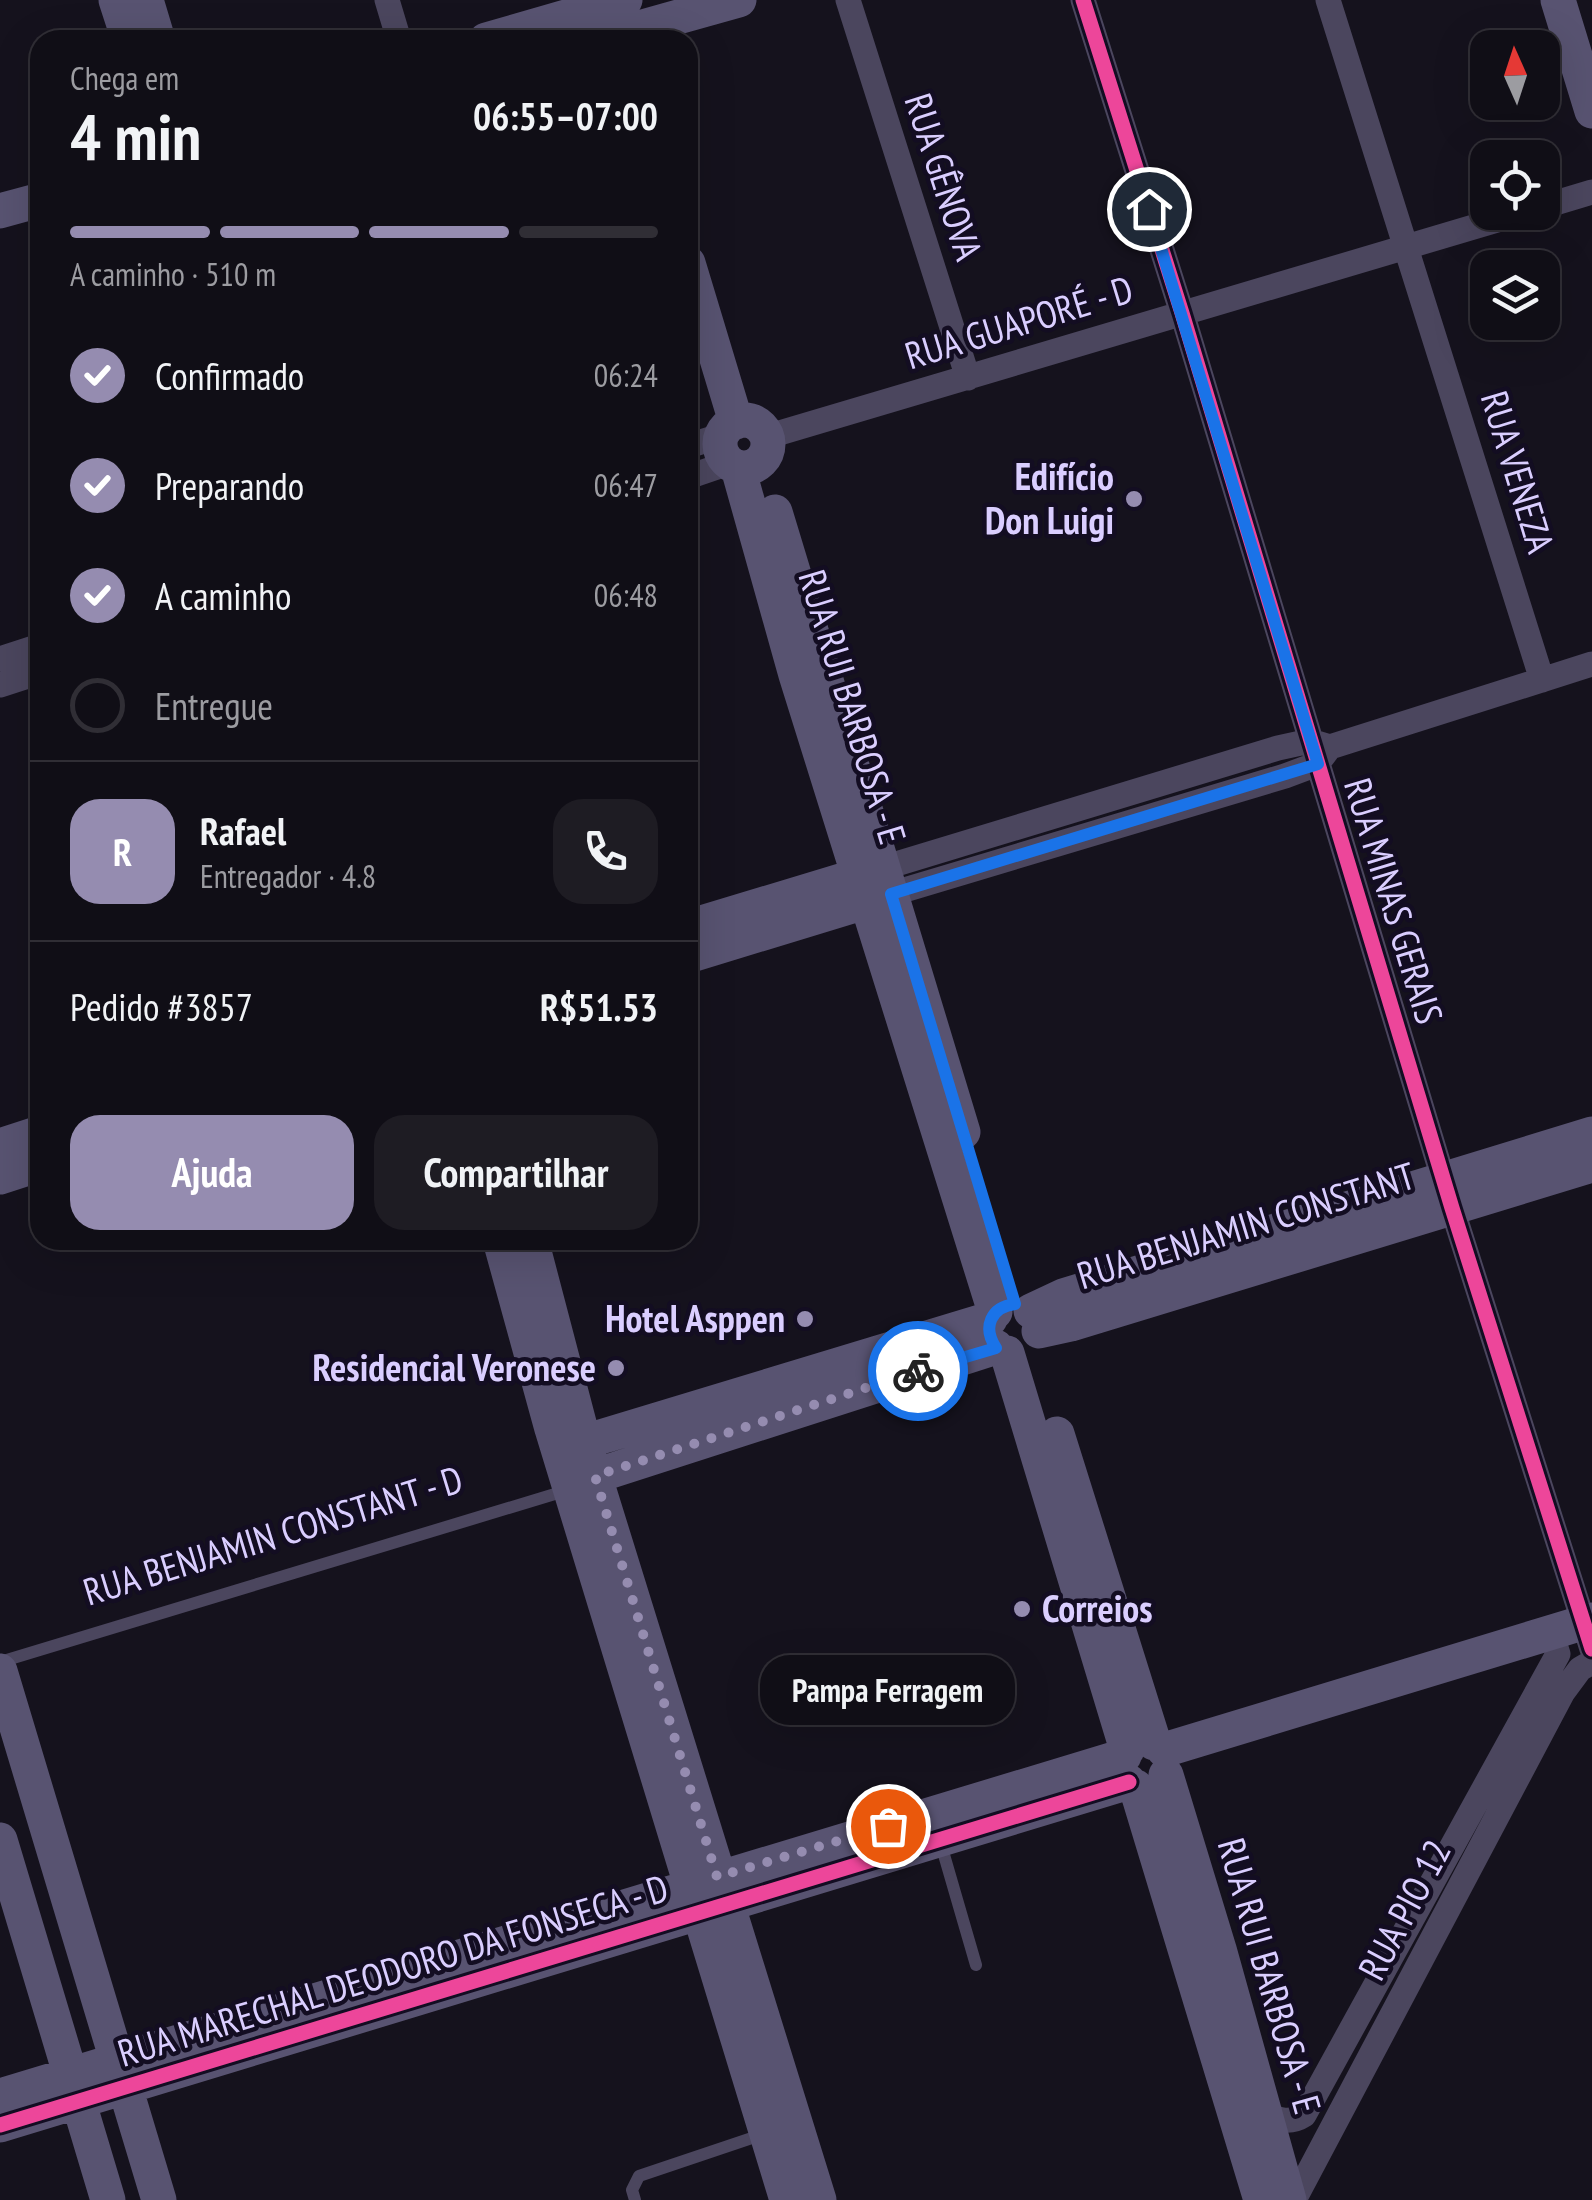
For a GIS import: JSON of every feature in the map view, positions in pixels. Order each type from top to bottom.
[{"type":"street","points":[[116,0],[125,30]]},
{"type":"street","points":[[146,0],[155,30]]},
{"type":"street","points":[[387,0],[395,30]]},
{"type":"street","points":[[546,30],[739,0]]},
{"type":"street","name":"RUA GÊNOVA","points":[[848,0],[968,378]]},
{"type":"street","name":"RUA MINAS GERAIS","points":[[1083,0],[1319,750],[1582,1641]]},
{"type":"street","name":"RUA VENEZA","points":[[1328,0],[1542,680]]},
{"type":"street","points":[[1558,0],[1592,112]]},
{"type":"street","points":[[0,186],[30,178]]},
{"type":"street","points":[[1560,202],[1592,192]]},
{"type":"street","points":[[0,212],[30,203]]},
{"type":"street","name":"RUA GUAPORÉ - D","points":[[698,471],[733,448],[1470,229]]},
{"type":"street","name":"RUA RUI BARBOSA - E","points":[[698,304],[796,675],[874,885],[1013,1328],[1146,1764],[1269,2199]]},
{"type":"street","points":[[0,659],[30,649]]},
{"type":"street","points":[[698,925],[874,885],[1181,807],[1319,750],[1592,664]]},
{"type":"street","points":[[0,684],[30,675]]},
{"type":"street","points":[[698,952],[1173,779],[1319,750]]},
{"type":"street","points":[[1173,779],[1181,807]]},
{"type":"street","name":"RUA BENJAMIN CONSTANT","points":[[1448,1194],[1592,1134]]},
{"type":"street","points":[[0,1146],[30,1136]]},
{"type":"street","name":"RUA BENJAMIN CONSTANT","points":[[1013,1328],[1071,1324],[1228,1261],[1448,1194],[1592,1165]]},
{"type":"street","points":[[0,1177],[30,1167]]},
{"type":"street","points":[[503,1250],[583,1483],[708,1894],[819,2200]]},
{"type":"street","points":[[534,1250],[584,1442],[583,1483]]},
{"type":"street","name":"RUA BENJAMIN CONSTANT - D","points":[[583,1483],[648,1441],[1013,1328]]},
{"type":"street","name":"RUA BENJAMIN CONSTANT - D","points":[[584,1442],[648,1441]]},
{"type":"street","name":"RUA MARECHAL DEODORO DA FONSECA - D","points":[[73,2088],[1351,1702],[1582,1641]]},
{"type":"street","name":"RUA PIO 12","points":[[1264,2114],[1280,2120],[1295,2120],[1304,2115],[1380,1974],[1582,1641]]},
{"type":"street","name":"RUA PIO 12","points":[[1269,2199],[1406,1988],[1562,1692],[1580,1669],[1582,1641]]},
{"type":"street","points":[[0,1671],[159,2200]]},
{"type":"street","name":"RUA RUI BARBOSA - E","points":[[1146,1764],[1220,1949],[1264,2114],[1269,2199]]},
{"type":"street","name":"RUA MARECHAL DEODORO DA FONSECA - D","points":[[708,1894],[939,1839],[1146,1764]]},
{"type":"street","points":[[0,1840],[108,2200]]},
{"type":"street","points":[[708,1894],[787,2200]]},
{"type":"street","points":[[1380,1974],[1406,1988]]},
{"type":"street","points":[[0,2096],[73,2088]]},
{"type":"street","points":[[0,2125],[73,2088]]},
{"type":"lane","name":"RUA BENJAMIN CONSTANT - D","points":[[0,1662],[583,1483]]},
{"type":"lane","points":[[939,1839],[976,1965]]},
{"type":"lane","points":[[635,2200],[632,2190],[639,2176],[767,2133]]},
{"type":"cycle path","points":[[1083,0],[1182,313],[1452,1208],[1592,1649]]},
{"type":"cycle path","points":[[0,2125],[1129,1782]]},
{"type":"way so far","points":[[888,1826],[717,1877],[595,1476],[918,1371]]},
{"type":"place","name":"Edifício Don Luigi","points":[[1134,499]]},
{"type":"place","name":"Hotel Asppen","points":[[805,1319]]},
{"type":"place","name":"Residencial Veronese","points":[[616,1368]]},
{"type":"place","name":"Correios","points":[[1022,1609]]},
{"type":"place","name":"Pampa Ferragem","points":[[888,1826]]},
{"type":"route","points":[[918,1371],[996,1348],[989,1334],[990,1320],[1001,1308],[1015,1304],[891,894],[1318,764],[1149,209]]}]
